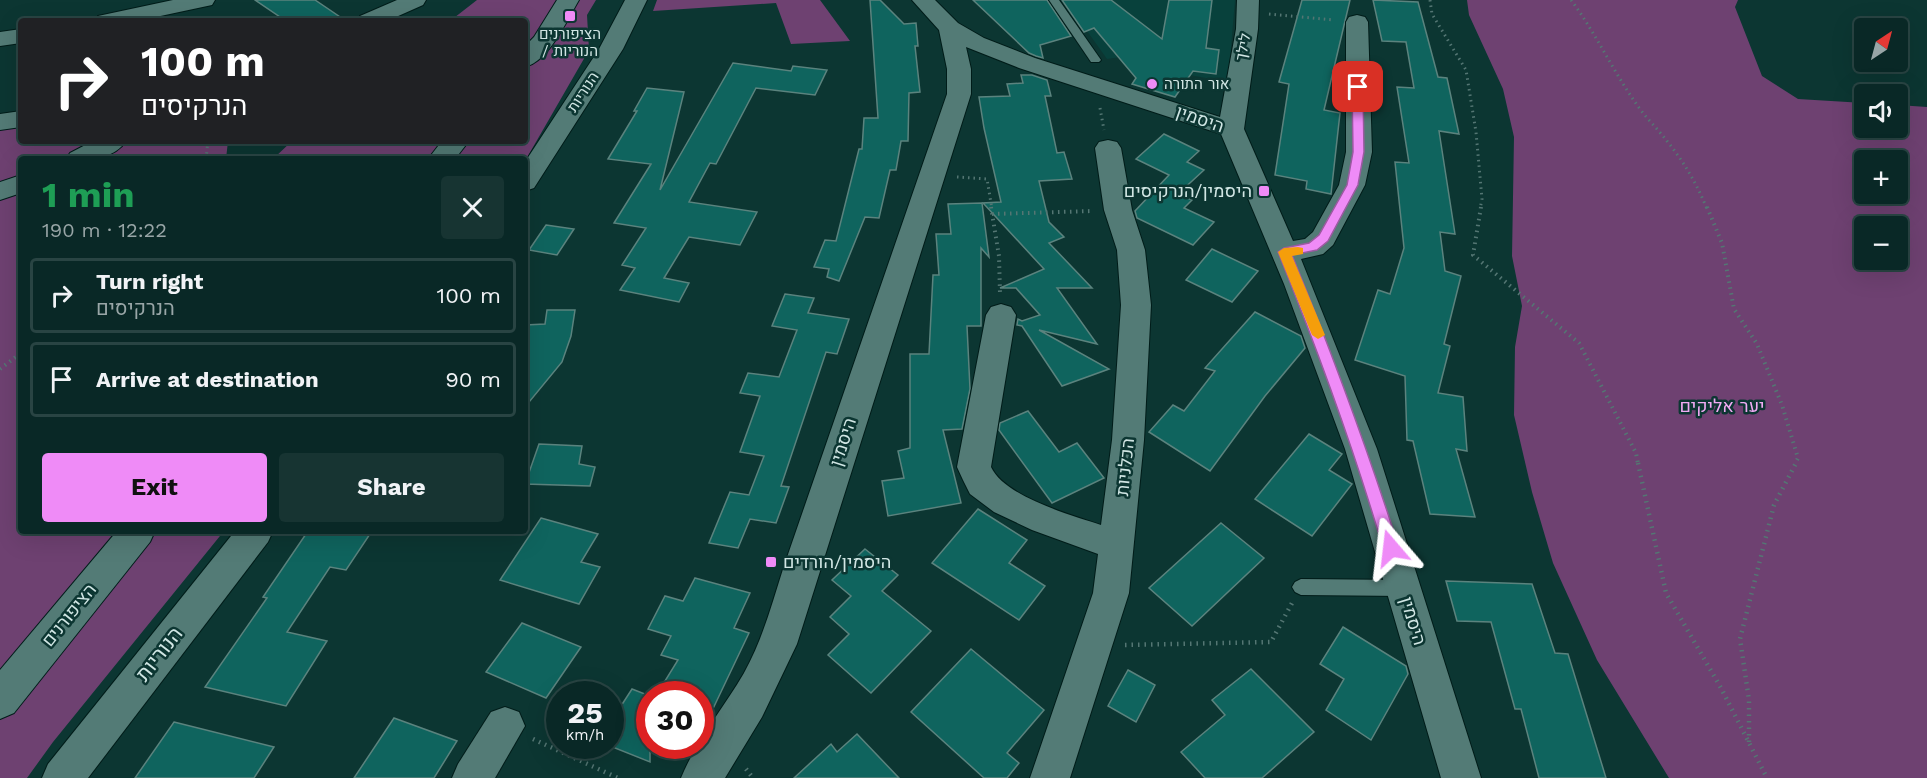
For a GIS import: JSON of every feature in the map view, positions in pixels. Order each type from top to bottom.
[{"type":"street","points":[[120,18],[204,0]]},
{"type":"street","points":[[375,18],[415,0]]},
{"type":"street","points":[[528,57],[543,41],[568,0]]},
{"type":"street","name":"הנוריות","points":[[528,177],[611,49],[636,0]]},
{"type":"street","name":"היסמין","points":[[923,0],[950,28],[976,43],[1027,63],[1231,129],[1327,356],[1361,449],[1461,778]]},
{"type":"street","name":"לילך","points":[[1231,129],[1247,29],[1248,6]]},
{"type":"street","points":[[1284,252],[1313,247],[1323,238],[1352,185],[1359,152],[1357,22]]},
{"type":"street","name":"היסמין","points":[[950,28],[959,69],[975,80]]},
{"type":"street","points":[[0,39],[18,36]]},
{"type":"street","name":"היסמין","points":[[701,778],[724,743],[763,674],[786,624],[802,566],[932,175],[975,80],[1000,66],[1027,63]]},
{"type":"street","points":[[0,122],[18,119]]},
{"type":"street","points":[[85,156],[107,144]]},
{"type":"street","points":[[444,156],[454,144]]},
{"type":"street","name":"הכלניות","points":[[1050,778],[1111,593],[1134,376],[1136,305],[1131,250],[1118,210],[1108,148]]},
{"type":"street","points":[[0,191],[18,185]]},
{"type":"street","points":[[1001,315],[974,467],[983,485],[1001,498],[1032,514],[1117,546]]},
{"type":"street","name":"הציפורנים","points":[[0,700],[136,534]]},
{"type":"street","name":"הנוריות","points":[[62,778],[254,534]]},
{"type":"street","points":[[472,778],[505,726]]},
{"type":"lane","points":[[1054,0],[1095,60]]},
{"type":"lane","points":[[1301,587],[1403,588]]},
{"type":"path","points":[[1430,0],[1432,14],[1466,70],[1476,132],[1482,199],[1473,255],[1579,343],[1636,453],[1666,593],[1721,688],[1767,778]]},
{"type":"path","points":[[1571,0],[1586,20],[1611,66],[1636,104],[1669,143],[1697,184],[1722,243],[1734,309],[1757,344],[1782,405],[1798,458],[1774,506],[1740,639],[1749,700],[1749,744]]},
{"type":"path","points":[[1248,6],[1357,22]]},
{"type":"path","points":[[1095,84],[1108,148]]},
{"type":"path","points":[[932,175],[987,178],[999,256],[1001,315]]},
{"type":"path","points":[[993,214],[1118,210]]},
{"type":"path","points":[[0,369],[18,355]]},
{"type":"path","points":[[1094,646],[1271,642],[1301,587]]},
{"type":"path","points":[[505,726],[618,778]]},
{"type":"shaded area","points":[[1065,0],[1235,0],[1228,82],[1151,68],[1128,56],[1107,59]]},
{"type":"green space","points":[[477,0],[596,0],[587,15],[589,50],[528,156],[276,156],[289,144],[528,144],[528,18],[454,18]]},
{"type":"green space","points":[[657,0],[820,0],[850,41],[791,44],[776,3],[653,11]]},
{"type":"green space","name":"יער אליקים","points":[[1467,0],[1738,0],[1735,7],[1762,76],[1798,99],[1854,102],[1854,138],[1908,138],[1908,106],[1927,107],[1927,778],[1669,778],[1597,660],[1553,563],[1532,492],[1514,415],[1515,347],[1522,306],[1512,256],[1514,137],[1503,89],[1469,15]]},
{"type":"green space","points":[[18,123],[18,144],[228,144],[226,156],[18,156],[18,534],[222,534],[53,742],[27,778],[0,778],[0,126]]},
{"type":"building","points":[[255,0],[315,0],[342,18],[282,18]]},
{"type":"building","points":[[870,0],[880,0],[904,24],[916,23],[918,46],[915,46],[920,92],[909,93],[908,141],[901,141],[896,170],[890,170],[879,218],[865,217],[839,281],[827,277],[829,269],[814,267],[825,240],[836,241],[859,149],[862,149],[864,118],[878,118]]},
{"type":"building","points":[[973,0],[1047,0],[1071,36],[1040,45],[1043,58],[1036,56],[1029,53]]},
{"type":"building","points":[[1062,0],[1111,0],[1162,39],[1169,0],[1212,0],[1206,48],[1219,50],[1216,74],[1193,71],[1175,97],[1132,84],[1136,78],[1094,28],[1084,32]]},
{"type":"building","points":[[1302,0],[1350,0],[1324,110],[1340,113],[1331,194],[1306,189],[1307,181],[1275,175],[1289,84],[1279,82]]},
{"type":"building","points":[[1373,0],[1418,2],[1438,77],[1447,78],[1459,134],[1439,131],[1455,234],[1440,232],[1445,271],[1461,276],[1444,344],[1450,346],[1438,393],[1463,397],[1467,451],[1456,449],[1475,517],[1430,514],[1413,441],[1407,440],[1405,376],[1355,360],[1378,290],[1390,294],[1404,248],[1395,162],[1409,163],[1397,87],[1414,88],[1406,42],[1382,41]]},
{"type":"building","points":[[733,63],[791,71],[793,66],[827,70],[815,95],[756,88],[716,164],[710,163],[689,202],[757,212],[740,245],[689,237],[664,278],[689,283],[679,302],[620,290],[635,268],[622,265],[646,228],[614,223],[651,164],[608,159],[637,111],[634,111],[647,88],[684,92],[660,190]]},
{"type":"building","points":[[1021,75],[1032,75],[1047,80],[1051,96],[1045,96],[1057,153],[1064,152],[1072,179],[1039,181],[1049,222],[1064,237],[1049,243],[1092,288],[1057,288],[1097,344],[1039,330],[1109,369],[1062,386],[1022,326],[1017,325],[1018,319],[1022,321],[1040,315],[1016,288],[1000,288],[1044,269],[983,203],[1001,202],[979,97],[1010,96],[1007,84],[1023,83]]},
{"type":"building","points":[[1164,134],[1199,151],[1187,162],[1204,170],[1178,194],[1192,200],[1184,208],[1214,222],[1193,245],[1137,218],[1135,211],[1169,175],[1136,159]]},
{"type":"building","points":[[982,203],[989,257],[981,248],[981,326],[967,326],[970,389],[962,429],[943,430],[961,503],[888,516],[882,481],[904,478],[898,451],[910,448],[910,354],[929,354],[933,275],[939,275],[936,234],[951,234],[948,204]]},
{"type":"building","points":[[546,225],[574,229],[557,255],[529,250]]},
{"type":"building","points":[[1212,249],[1258,271],[1232,302],[1186,280]]},
{"type":"building","points":[[785,294],[814,298],[808,313],[849,319],[837,354],[826,352],[781,486],[789,487],[776,523],[750,519],[738,548],[709,543],[730,492],[749,495],[764,456],[740,452],[760,396],[740,393],[748,373],[779,377],[797,330],[772,326]]},
{"type":"building","points":[[547,310],[575,310],[571,336],[562,362],[528,403],[528,325],[545,324]]},
{"type":"building","points":[[1255,312],[1301,336],[1305,348],[1265,396],[1210,471],[1149,432],[1173,405],[1184,411],[1215,371],[1205,368]]},
{"type":"building","points":[[1028,411],[1059,452],[1077,443],[1104,478],[1052,503],[999,430],[1000,423]]},
{"type":"building","points":[[1309,434],[1342,454],[1329,470],[1352,484],[1312,536],[1255,499]]},
{"type":"building","points":[[539,444],[582,446],[579,464],[595,467],[590,486],[528,484],[528,475]]},
{"type":"building","points":[[978,509],[1027,540],[1009,563],[1045,586],[1019,620],[932,563]]},
{"type":"building","points":[[541,518],[598,534],[581,562],[600,567],[579,604],[500,580]]},
{"type":"building","points":[[1221,523],[1264,558],[1192,626],[1149,588]]},
{"type":"building","points":[[306,534],[370,534],[346,570],[330,567],[287,632],[327,641],[286,706],[205,687],[267,598],[263,597]]},
{"type":"building","points":[[865,549],[898,575],[882,591],[931,631],[871,693],[828,655],[849,634],[830,617],[851,596],[832,580]]},
{"type":"building","points":[[695,578],[750,593],[734,628],[749,633],[714,707],[714,681],[665,681],[678,660],[661,655],[671,636],[648,629],[665,596],[683,601]]},
{"type":"building","points":[[1446,581],[1532,584],[1555,653],[1568,654],[1606,778],[1539,778],[1521,709],[1515,709],[1491,622],[1457,621]]},
{"type":"building","points":[[522,623],[581,647],[558,681],[546,681],[546,698],[486,672]]},
{"type":"building","points":[[1343,627],[1406,666],[1408,674],[1371,740],[1326,710],[1344,679],[1320,664]]},
{"type":"building","points":[[971,649],[1044,710],[1007,753],[1019,763],[1007,778],[984,778],[911,712]]},
{"type":"building","points":[[1251,669],[1314,732],[1262,778],[1205,778],[1181,752],[1225,715],[1212,700]]},
{"type":"building","points":[[1128,670],[1155,685],[1136,722],[1108,706]]},
{"type":"building","points":[[632,689],[636,691],[636,756],[624,752],[624,701]]},
{"type":"building","points":[[394,718],[457,741],[434,778],[354,778]]},
{"type":"building","points":[[174,722],[274,747],[254,778],[135,778]]},
{"type":"building","points":[[857,734],[899,778],[794,778],[831,744],[837,752]]},
{"type":"slow traffic","points":[[1298,251],[1284,252],[1318,335]]},
{"type":"place","name":"הציפורנים / הנוריות","points":[[570,16]]},
{"type":"place","name":"אור התורה","points":[[1152,84]]},
{"type":"place","name":"היסמין/הנרקיסים","points":[[1264,191]]},
{"type":"place","name":"היסמין/הורדים","points":[[771,562]]},
{"type":"route","points":[[1358,87],[1359,152],[1352,185],[1340,211],[1323,238],[1313,247],[1284,252],[1327,356],[1361,449],[1391,548]]}]
